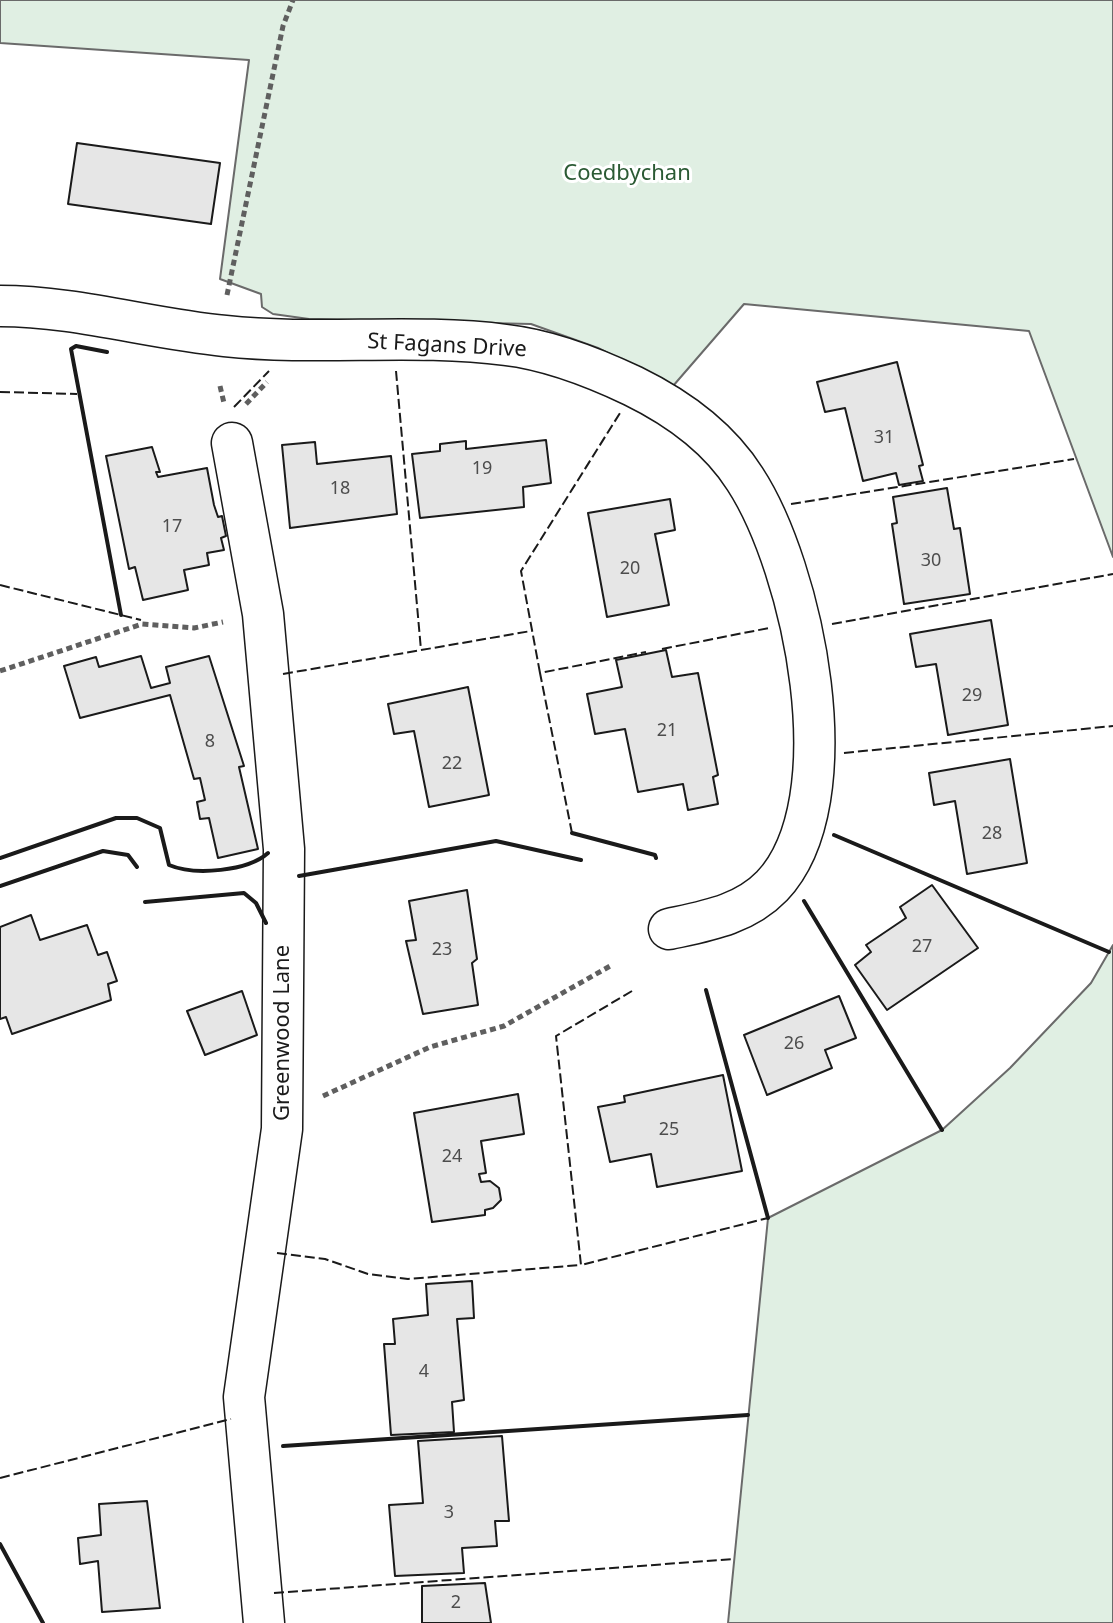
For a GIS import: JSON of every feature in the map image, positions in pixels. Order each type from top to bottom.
[{"type":"street","name":"St Fagans Drive","points":[[0,306],[223,336],[457,342],[507,345],[544,352],[585,365],[662,401],[715,444],[745,478],[776,543],[805,647],[815,740],[812,780],[804,825],[791,858],[773,886],[750,905],[722,918],[669,929]]},
{"type":"street","name":"Greenwood Lane","points":[[232,443],[263,614],[284,849],[283,1113],[244,1397],[264,1623]]},
{"type":"path","points":[[223,336],[229,277],[283,26],[293,0]]},
{"type":"path","points":[[0,671],[142,624],[194,628],[227,621]]},
{"type":"path","points":[[283,1113],[430,1047],[504,1026],[612,965]]},
{"type":"green space","name":"Coedbychan","points":[[0,0],[1113,0],[1113,557],[1029,331],[744,304],[673,386],[598,348],[531,324],[309,319],[273,314],[262,307],[261,294],[220,279],[249,60],[0,43]]},
{"type":"green space","points":[[1113,945],[1113,1623],[728,1623],[768,1218],[942,1130],[1010,1068],[1091,983]]},
{"type":"building","points":[[77,143],[220,163],[211,224],[68,204]]},
{"type":"building","points":[[897,362],[923,465],[919,466],[923,481],[899,485],[896,473],[863,481],[845,408],[825,412],[817,382]]},
{"type":"building","points":[[546,440],[551,483],[523,487],[524,507],[420,518],[412,454],[440,451],[440,444],[466,441],[466,449]]},
{"type":"building","points":[[315,442],[317,464],[391,456],[397,514],[290,528],[282,445]]},
{"type":"building","points":[[152,447],[160,472],[156,472],[158,477],[207,468],[214,505],[218,517],[222,516],[226,536],[221,538],[224,550],[207,553],[209,565],[184,570],[188,590],[143,600],[135,567],[129,569],[106,456]]},
{"type":"building","points":[[947,488],[954,529],[960,528],[970,594],[904,604],[892,524],[897,523],[893,497]]},
{"type":"building","points":[[670,499],[675,530],[655,534],[669,605],[607,617],[588,513]]},
{"type":"building","points":[[991,620],[1008,725],[948,735],[936,664],[916,667],[910,634]]},
{"type":"building","points":[[666,650],[672,677],[698,673],[718,775],[713,777],[718,804],[688,810],[683,784],[638,792],[625,729],[595,734],[587,694],[622,687],[616,660]]},
{"type":"building","points":[[141,656],[151,688],[170,683],[166,667],[209,656],[244,766],[239,767],[258,849],[218,858],[209,818],[200,819],[197,802],[205,800],[200,778],[194,779],[170,695],[80,718],[64,666],[96,657],[99,667]]},
{"type":"building","points":[[468,687],[489,795],[429,807],[414,731],[394,734],[388,704]]},
{"type":"building","points":[[1010,759],[1027,863],[967,874],[955,801],[934,805],[929,773]]},
{"type":"building","points":[[932,885],[978,948],[887,1010],[855,965],[871,952],[866,945],[906,918],[900,907]]},
{"type":"building","points":[[467,890],[477,959],[472,963],[478,1005],[423,1014],[406,941],[416,940],[409,901]]},
{"type":"building","points":[[31,915],[40,940],[87,925],[98,955],[107,952],[117,981],[108,984],[111,1000],[12,1034],[6,1017],[0,1019],[0,927]]},
{"type":"building","points":[[242,991],[257,1035],[205,1055],[187,1011]]},
{"type":"building","points":[[839,996],[856,1038],[825,1050],[832,1068],[767,1095],[744,1035]]},
{"type":"building","points":[[723,1075],[742,1171],[657,1187],[651,1154],[610,1162],[598,1107],[625,1102],[624,1096]]},
{"type":"building","points":[[518,1094],[524,1134],[481,1141],[486,1173],[479,1174],[481,1182],[490,1181],[499,1188],[501,1200],[493,1208],[485,1210],[485,1215],[432,1222],[414,1113]]},
{"type":"building","points":[[472,1281],[474,1318],[457,1319],[464,1400],[452,1402],[454,1432],[391,1435],[384,1344],[395,1344],[393,1319],[428,1315],[426,1284]]},
{"type":"building","points":[[502,1436],[509,1521],[495,1521],[497,1546],[462,1548],[464,1573],[395,1576],[389,1505],[423,1503],[418,1441]]},
{"type":"building","points":[[147,1501],[160,1608],[102,1612],[98,1561],[80,1564],[78,1538],[101,1535],[99,1504]]},
{"type":"building","points":[[485,1583],[491,1623],[422,1623],[422,1586]]},
{"type":"fence","points":[[234,407],[269,371]]},
{"type":"fence","points":[[396,371],[421,650]]},
{"type":"fence","points":[[0,392],[77,394]]},
{"type":"fence","points":[[540,673],[521,571],[620,413]]},
{"type":"fence","points":[[791,504],[1074,459]]},
{"type":"fence","points":[[832,624],[1113,574]]},
{"type":"fence","points":[[0,585],[141,620]]},
{"type":"fence","points":[[662,649],[769,628]]},
{"type":"fence","points":[[283,674],[531,631]]},
{"type":"fence","points":[[572,833],[540,673],[646,652]]},
{"type":"fence","points":[[844,753],[1113,726]]},
{"type":"fence","points":[[632,991],[556,1036],[581,1265],[768,1218]]},
{"type":"fence","points":[[277,1253],[325,1259],[368,1274],[408,1279],[581,1265]]},
{"type":"fence","points":[[0,1478],[231,1419]]},
{"type":"fence","points":[[274,1593],[734,1559]]},
{"type":"wall","points":[[107,352],[76,346],[71,349],[121,615]]},
{"type":"wall","points":[[0,858],[116,818],[137,818],[160,828],[169,865],[180,868],[206,871],[235,868],[268,853]]},
{"type":"wall","points":[[572,833],[655,855],[656,858]]},
{"type":"wall","points":[[834,835],[1109,952]]},
{"type":"wall","points":[[299,876],[496,841],[581,860]]},
{"type":"wall","points":[[0,886],[103,851],[128,855],[137,867]]},
{"type":"wall","points":[[145,902],[244,893],[256,903],[266,923]]},
{"type":"wall","points":[[804,901],[942,1130]]},
{"type":"wall","points":[[706,990],[768,1218]]},
{"type":"wall","points":[[283,1446],[748,1415]]},
{"type":"wall","points":[[0,1544],[43,1623]]}]
